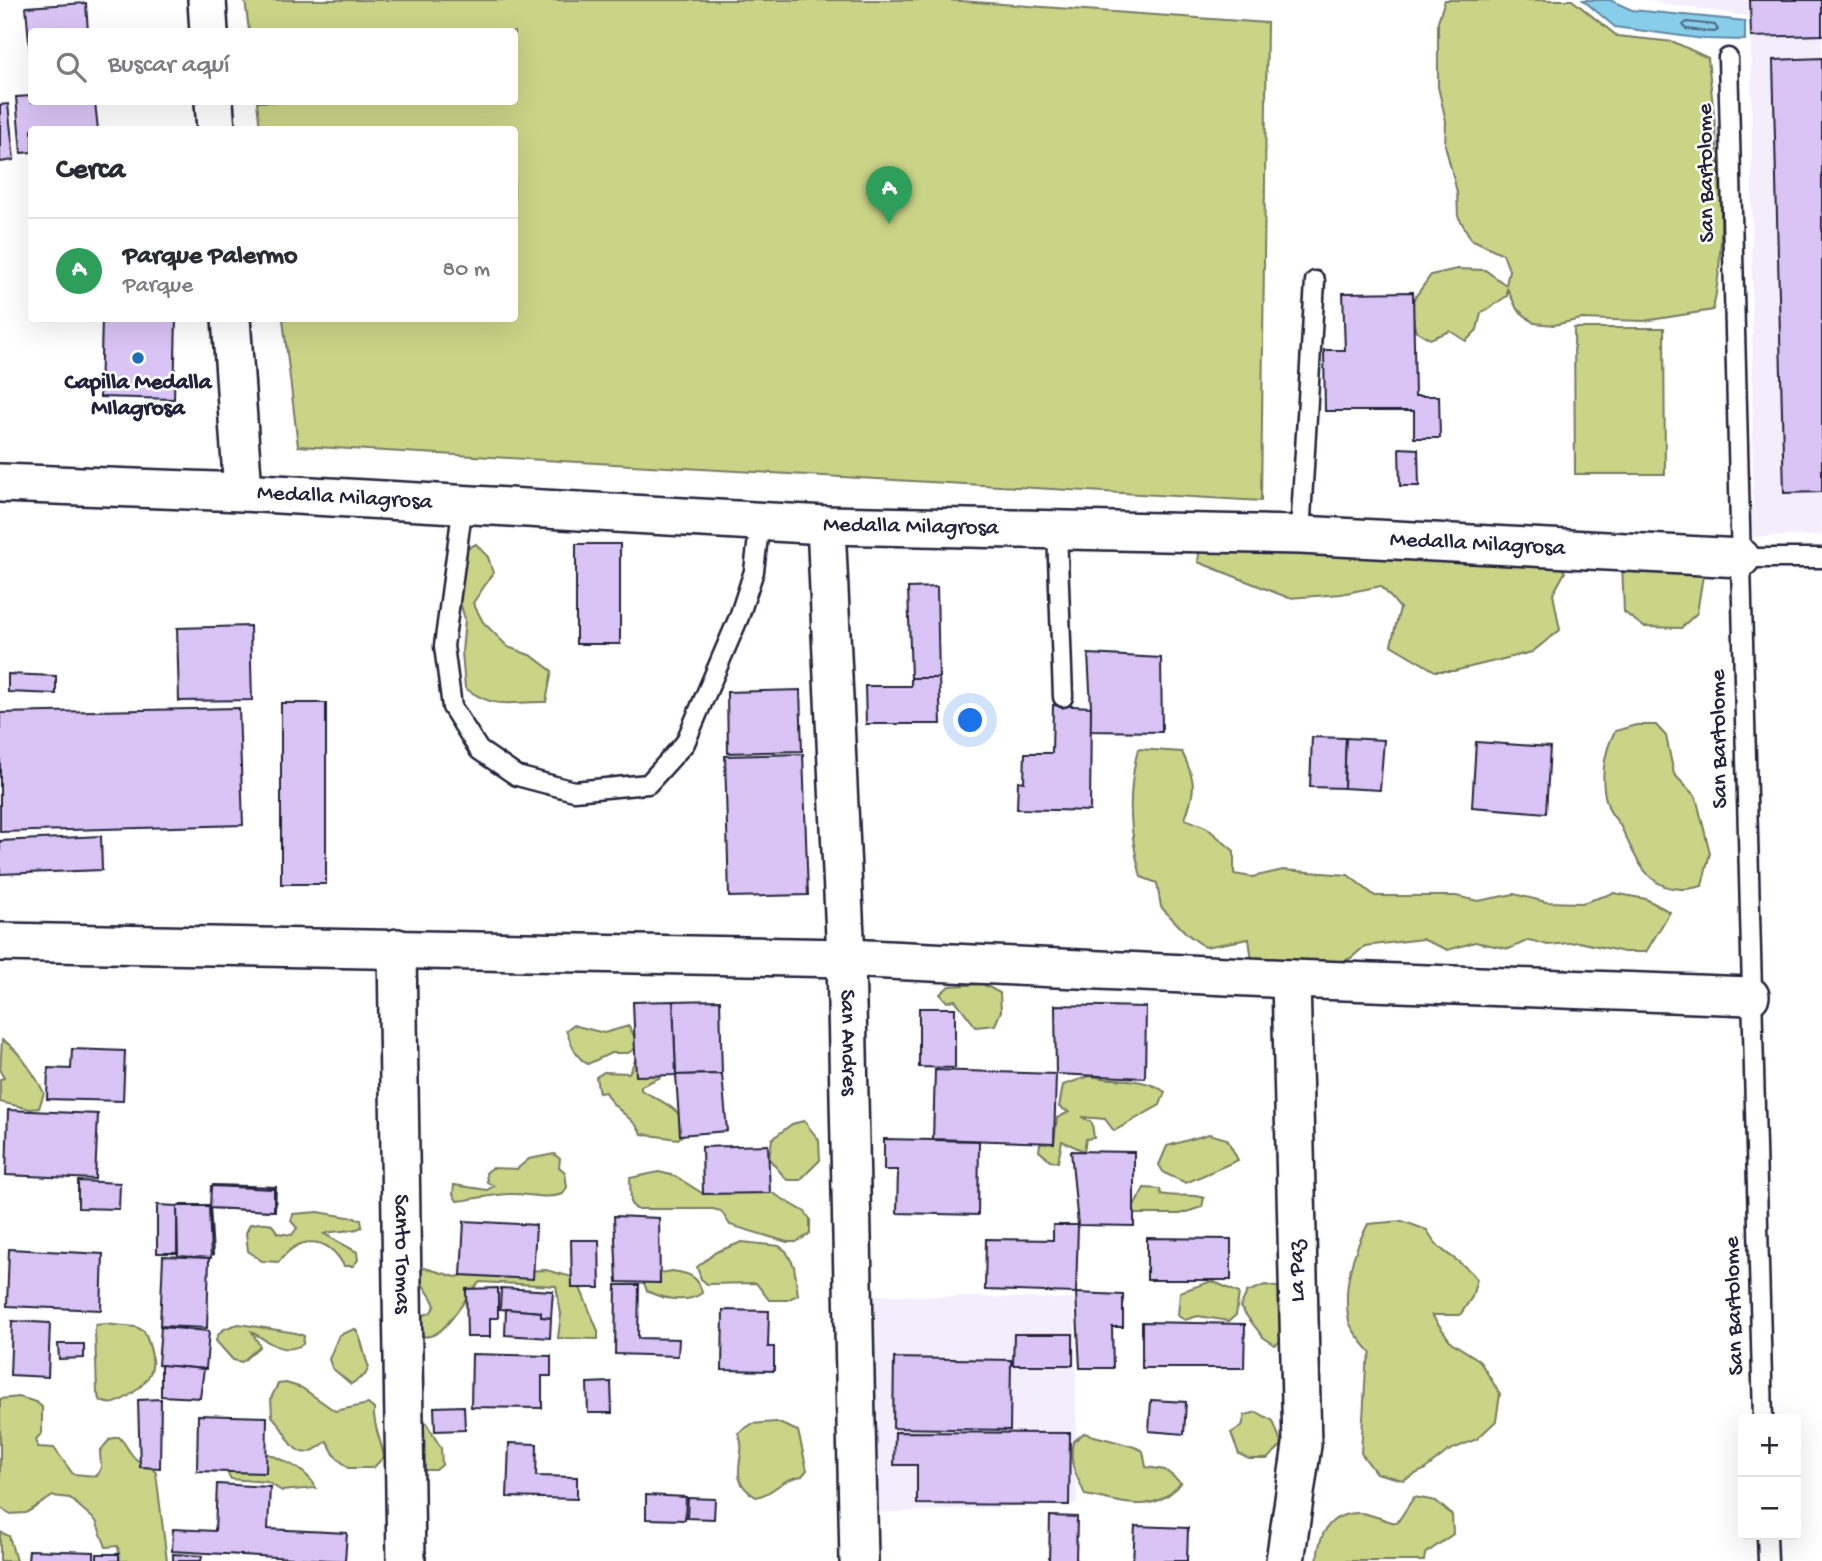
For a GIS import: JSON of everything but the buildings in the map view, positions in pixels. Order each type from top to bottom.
[{"type":"street","points":[[207,0],[209,28]]},
{"type":"street","points":[[214,105],[216,126]]},
{"type":"street","points":[[230,322],[243,492]]},
{"type":"street","name":"Medalla Milagrosa","points":[[0,483],[243,492],[826,524],[1300,535],[1741,558]]},
{"type":"street","name":"San Andres","points":[[826,524],[846,958],[859,1561]]},
{"type":"street","points":[[0,942],[846,958],[1291,979],[1750,996]]},
{"type":"street","name":"Santo Tomas","points":[[397,948],[406,1561]]},
{"type":"street","name":"La Paz","points":[[1285,1561],[1302,1445],[1291,979]]},
{"type":"lane","name":"San Bartolome","points":[[1728,58],[1750,996],[1763,1414]]},
{"type":"lane","points":[[1300,535],[1315,281]]},
{"type":"lane","points":[[463,504],[444,646],[452,706],[479,750],[517,776],[574,791],[648,784],[685,743],[738,617],[754,570],[760,521]]},
{"type":"lane","points":[[1057,530],[1063,697]]},
{"type":"lane","name":"Medalla Milagrosa","points":[[1741,558],[1822,558]]},
{"type":"lane","points":[[1767,1540],[1768,1561]]},
{"type":"shaded area","points":[[1644,0],[1822,0],[1822,535],[1753,537],[1751,17]]},
{"type":"shaded area","points":[[870,1295],[1075,1299],[1077,1504],[877,1513]]},
{"type":"green space","points":[[245,0],[947,0],[1267,23],[1261,501],[298,446],[283,322],[518,322],[518,126],[260,126],[257,105],[518,105],[518,28],[249,28]]},
{"type":"green space","points":[[1445,0],[1572,0],[1617,36],[1674,42],[1708,58],[1718,152],[1721,216],[1721,247],[1713,310],[1644,321],[1581,319],[1554,325],[1534,323],[1517,309],[1507,288],[1507,296],[1481,313],[1477,330],[1466,341],[1450,331],[1430,339],[1415,330],[1411,303],[1431,275],[1457,269],[1485,270],[1506,285],[1509,270],[1503,254],[1471,239],[1458,216],[1457,192],[1445,145],[1446,121],[1438,87],[1438,21]]},
{"type":"green space","points":[[1574,328],[1664,328],[1665,474],[1575,474]]},
{"type":"green space","points":[[1535,530],[1565,572],[1553,594],[1560,630],[1532,652],[1454,671],[1435,671],[1391,645],[1400,608],[1381,586],[1341,594],[1289,598],[1198,562],[1201,536]]},
{"type":"green space","points":[[476,544],[488,557],[493,573],[473,603],[483,622],[508,647],[532,656],[552,671],[546,702],[495,702],[465,688],[462,652],[465,619],[455,586],[461,552]]},
{"type":"green space","points":[[1622,563],[1705,563],[1697,613],[1681,628],[1644,627],[1624,612]]},
{"type":"green space","points":[[1636,725],[1656,725],[1666,736],[1674,774],[1696,797],[1710,853],[1702,886],[1685,889],[1659,884],[1641,866],[1609,809],[1603,780],[1608,749],[1615,731]]},
{"type":"green space","points":[[1138,749],[1182,752],[1193,785],[1185,819],[1206,827],[1234,851],[1234,874],[1252,877],[1283,870],[1348,875],[1375,896],[1456,896],[1478,901],[1514,894],[1546,902],[1582,903],[1614,893],[1646,899],[1670,912],[1646,952],[1624,952],[1579,942],[1548,945],[1529,940],[1509,949],[1475,942],[1448,950],[1422,939],[1365,946],[1351,958],[1313,972],[1253,968],[1249,939],[1205,947],[1187,934],[1161,907],[1157,883],[1141,877],[1131,813],[1132,782]]},
{"type":"green space","points":[[983,984],[1000,993],[1001,1011],[995,1025],[976,1027],[955,1000],[947,1002],[940,994],[949,986]]},
{"type":"green space","points":[[573,1025],[604,1033],[629,1026],[636,1040],[636,1048],[628,1053],[611,1053],[588,1064],[577,1054],[566,1030]]},
{"type":"green space","points":[[2,1040],[20,1056],[41,1087],[44,1093],[39,1108],[30,1109],[0,1102],[0,1079],[4,1078],[0,1071]]},
{"type":"green space","points":[[637,1057],[664,1060],[661,1077],[641,1086],[641,1090],[681,1116],[688,1131],[678,1139],[642,1134],[605,1092],[599,1093],[596,1077],[604,1072],[629,1073]]},
{"type":"green space","points":[[1090,1076],[1139,1081],[1165,1092],[1160,1105],[1114,1131],[1105,1119],[1082,1117],[1092,1123],[1094,1138],[1086,1139],[1084,1151],[1062,1141],[1058,1162],[1050,1160],[1039,1151],[1040,1144],[1054,1143],[1057,1118],[1069,1112],[1059,1107],[1063,1085]]},
{"type":"green space","points":[[804,1121],[819,1140],[820,1160],[800,1180],[787,1180],[769,1159],[772,1139],[792,1124]]},
{"type":"green space","points":[[1209,1134],[1227,1139],[1238,1160],[1186,1183],[1164,1173],[1159,1165],[1167,1146]]},
{"type":"green space","points":[[554,1154],[560,1159],[559,1167],[565,1172],[567,1187],[563,1194],[508,1194],[457,1201],[453,1194],[454,1185],[487,1190],[494,1186],[487,1182],[486,1173],[492,1168],[517,1169],[529,1159]]},
{"type":"green space","points":[[659,1172],[675,1176],[702,1193],[769,1191],[805,1212],[810,1219],[810,1234],[796,1242],[787,1242],[730,1225],[721,1211],[713,1209],[636,1209],[631,1204],[630,1178]]},
{"type":"green space","points":[[1144,1188],[1160,1189],[1161,1194],[1167,1195],[1204,1198],[1202,1207],[1180,1214],[1136,1214],[1132,1210]]},
{"type":"green space","points":[[318,1212],[361,1219],[362,1227],[324,1234],[357,1252],[358,1260],[353,1266],[344,1266],[329,1248],[312,1242],[295,1247],[279,1262],[262,1261],[248,1251],[246,1233],[250,1224],[269,1224],[277,1233],[292,1235],[297,1228],[291,1221],[293,1214]]},
{"type":"green space","points":[[1402,1221],[1427,1230],[1438,1246],[1477,1279],[1472,1297],[1460,1315],[1432,1315],[1451,1342],[1479,1360],[1500,1394],[1496,1421],[1477,1439],[1448,1451],[1424,1470],[1403,1480],[1376,1473],[1361,1453],[1366,1367],[1371,1353],[1355,1334],[1347,1309],[1350,1271],[1368,1224]]},
{"type":"green space","points":[[742,1242],[779,1246],[786,1251],[794,1266],[798,1295],[787,1300],[769,1300],[756,1283],[707,1284],[701,1279],[697,1267],[716,1252]]},
{"type":"green space","points":[[425,1268],[456,1277],[472,1273],[546,1270],[576,1278],[598,1331],[598,1339],[558,1338],[561,1314],[556,1286],[480,1282],[444,1328],[427,1337],[418,1334],[413,1318],[430,1313],[435,1306],[417,1272]]},
{"type":"green space","points":[[672,1271],[692,1276],[701,1287],[702,1293],[689,1298],[674,1299],[647,1291],[644,1283],[648,1275]]},
{"type":"green space","points":[[1212,1281],[1239,1293],[1236,1315],[1229,1321],[1198,1316],[1185,1320],[1178,1316],[1180,1292]]},
{"type":"green space","points":[[1265,1285],[1286,1289],[1288,1336],[1275,1345],[1263,1337],[1240,1307],[1247,1292]]},
{"type":"green space","points":[[239,1324],[296,1333],[304,1336],[303,1344],[289,1349],[283,1348],[252,1332],[260,1346],[242,1362],[233,1360],[216,1341],[221,1331]]},
{"type":"green space","points":[[96,1325],[136,1327],[144,1331],[152,1361],[152,1369],[144,1383],[127,1397],[111,1404],[101,1401],[97,1393],[95,1330]]},
{"type":"green space","points":[[355,1329],[369,1367],[365,1375],[351,1384],[332,1368],[329,1359],[339,1335]]},
{"type":"green space","points":[[286,1383],[302,1388],[335,1411],[368,1404],[374,1409],[384,1457],[373,1468],[348,1468],[335,1456],[327,1441],[316,1449],[300,1452],[272,1416],[271,1398],[278,1384]]},
{"type":"green space","points":[[19,1397],[36,1402],[42,1407],[42,1433],[36,1439],[38,1447],[54,1448],[73,1474],[97,1476],[101,1468],[100,1451],[110,1439],[119,1437],[134,1458],[154,1470],[167,1561],[120,1561],[118,1546],[106,1547],[96,1521],[70,1498],[53,1496],[26,1513],[9,1514],[0,1507],[0,1399]]},
{"type":"green space","points":[[1257,1412],[1273,1421],[1282,1445],[1267,1459],[1249,1459],[1239,1454],[1231,1433],[1242,1426],[1245,1415]]},
{"type":"green space","points":[[425,1421],[441,1448],[442,1465],[436,1470],[417,1470],[413,1424]]},
{"type":"green space","points":[[776,1422],[798,1431],[807,1470],[802,1476],[787,1480],[768,1493],[756,1497],[746,1490],[741,1482],[741,1442],[738,1433],[752,1424]]},
{"type":"green space","points":[[1084,1433],[1143,1451],[1146,1467],[1165,1470],[1181,1483],[1170,1494],[1148,1503],[1124,1503],[1085,1495],[1072,1457],[1073,1442]]},
{"type":"green space","points":[[256,1448],[306,1474],[316,1488],[282,1491],[267,1482],[231,1479],[222,1464]]},
{"type":"green space","points":[[1414,1497],[1436,1501],[1452,1515],[1453,1534],[1425,1554],[1424,1561],[1317,1561],[1323,1534],[1333,1521],[1348,1514],[1359,1513],[1397,1523]]},
{"type":"green space","points":[[0,1532],[9,1536],[16,1561],[0,1561]]},
{"type":"water","points":[[1583,0],[1610,0],[1632,10],[1745,21],[1745,40],[1704,39],[1615,27]]},
{"type":"place","name":"Parque Palermo","points":[[889,224]]},
{"type":"place","name":"Capilla Medalla MIlagrosa","points":[[138,358]]}]
